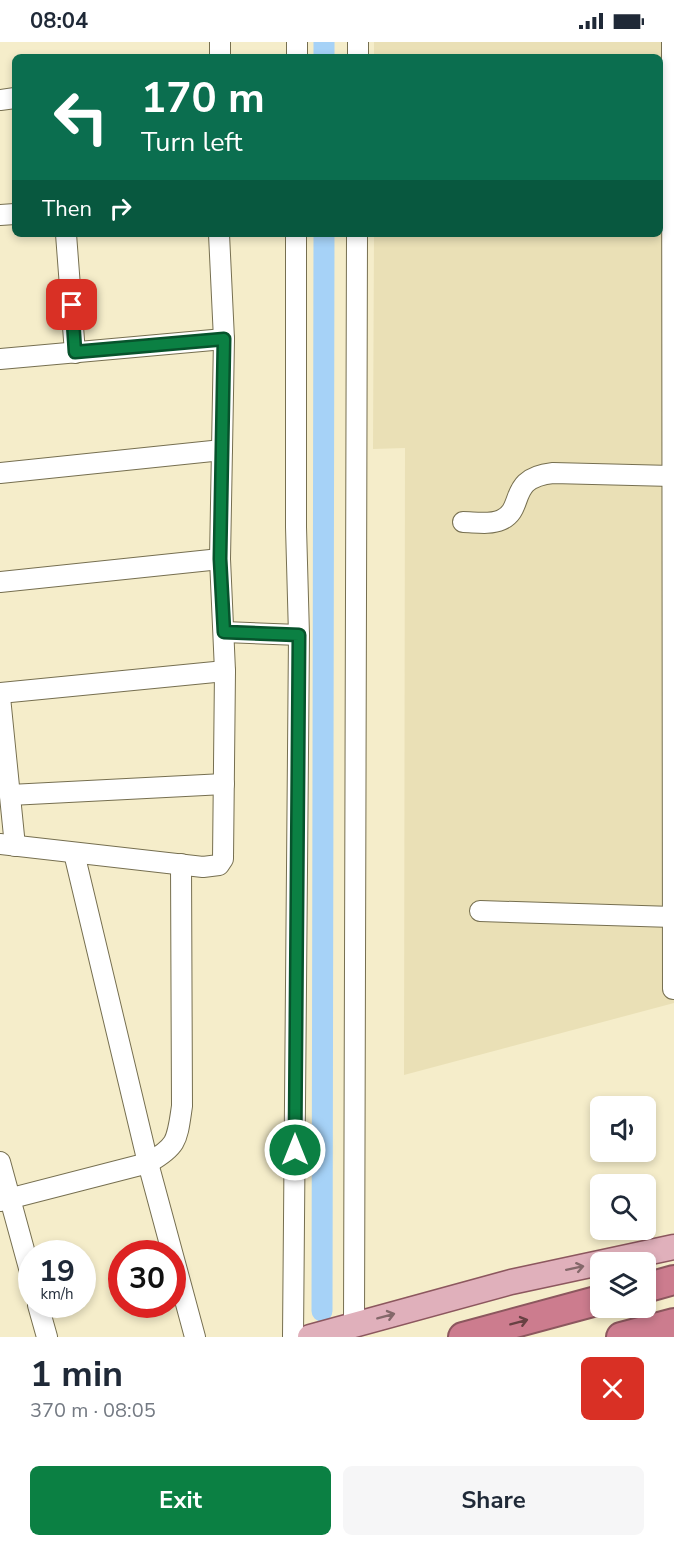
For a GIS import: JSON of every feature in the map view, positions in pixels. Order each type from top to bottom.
[{"type":"highway","points":[[656,1285],[674,1280]]},
{"type":"highway","points":[[463,1337],[590,1303]]},
{"type":"highway","points":[[621,1337],[674,1323]]},
{"type":"main road","points":[[310,1337],[511,1282],[674,1247]]},
{"type":"street","points":[[672,42],[673,989]]},
{"type":"street","points":[[66,237],[75,352]]},
{"type":"street","points":[[219,237],[224,339],[220,559],[225,671],[223,859],[219,865],[212,867],[7,845],[10,795],[0,695],[225,671]]},
{"type":"street","points":[[293,1337],[299,635],[296,527],[296,237]]},
{"type":"street","points":[[354,1325],[357,237]]},
{"type":"street","points":[[0,359],[224,339]]},
{"type":"street","points":[[0,473],[222,450]]},
{"type":"street","points":[[463,522],[494,522],[503,519],[509,514],[524,483],[539,474],[672,476]]},
{"type":"street","points":[[0,582],[220,559]]},
{"type":"street","points":[[224,632],[299,635]]},
{"type":"street","points":[[10,795],[224,784]]},
{"type":"street","points":[[74,853],[147,1163],[195,1337]]},
{"type":"street","points":[[5,1200],[147,1163],[168,1152],[177,1136],[182,1106],[181,864]]},
{"type":"street","points":[[480,912],[673,917]]},
{"type":"street","points":[[0,1162],[5,1200],[19,1240]]},
{"type":"street","points":[[42,1318],[47,1337]]},
{"type":"shaded area","points":[[374,42],[674,42],[674,1003],[404,1075],[405,448],[373,449],[374,237],[663,237],[663,54],[374,54]]},
{"type":"waterway","points":[[324,42],[324,54]]},
{"type":"waterway","points":[[322,1311],[324,237]]},
{"type":"route","points":[[72,305],[75,352],[224,339],[220,559],[224,632],[299,635],[295,1150]]}]
